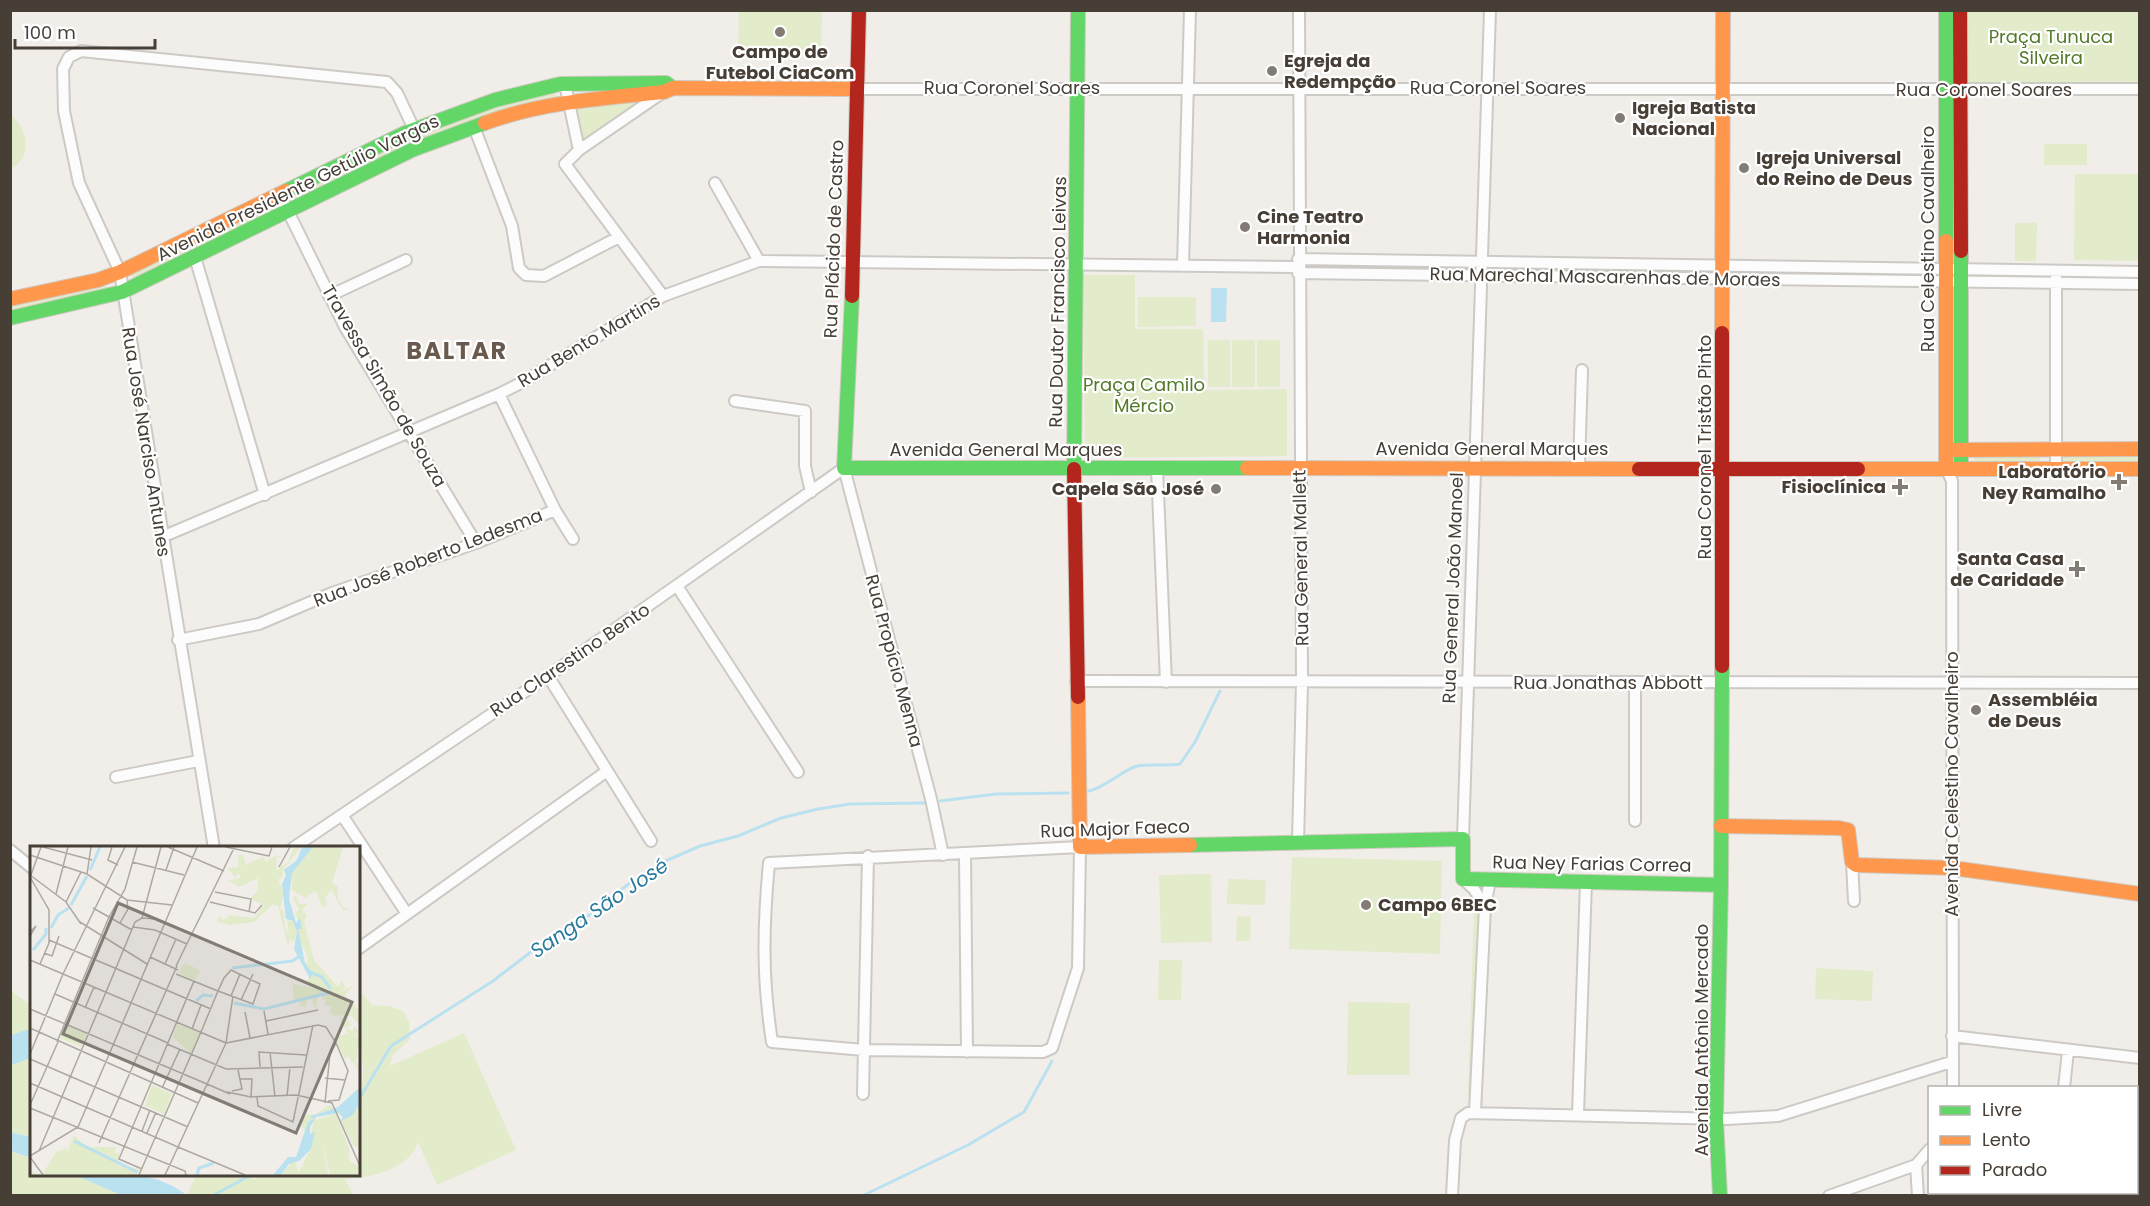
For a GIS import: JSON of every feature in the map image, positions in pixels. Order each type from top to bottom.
[{"type":"main road","name":"Rua Plácido de Castro","points":[[844,468],[853,263],[859,10]]},
{"type":"main road","name":"Rua Doutor Francisco Leivas","points":[[1078,10],[1074,467],[1080,847]]},
{"type":"main road","name":"Rua Coronel Tristão Pinto","points":[[1721,885],[1723,10]]},
{"type":"main road","name":"Rua Celestino Cavalheiro","points":[[1946,10],[1953,90],[1954,276],[1961,468]]},
{"type":"main road","name":"Rua Celestino Cavalheiro","points":[[1953,90],[1960,10]]},
{"type":"main road","name":"Avenida Presidente Getúlio Vargas","points":[[10,299],[98,280],[120,272],[416,129],[495,100],[565,84],[667,88],[826,87],[856,89]]},
{"type":"main road","name":"Avenida Presidente Getúlio Vargas","points":[[10,318],[122,292],[422,146],[504,116],[567,102],[667,88]]},
{"type":"main road","name":"Rua Celestino Cavalheiro","points":[[1946,468],[1954,276]]},
{"type":"main road","points":[[1945,450],[2139,449]]},
{"type":"main road","name":"Avenida General Marques","points":[[844,468],[2139,469]]},
{"type":"main road","points":[[1721,826],[1839,828],[1848,830],[1852,862],[1857,865],[1953,868],[2139,894]]},
{"type":"main road","name":"Rua Major Faeco","points":[[1080,847],[1463,839]]},
{"type":"main road","name":"Rua General João Manoel","points":[[1463,839],[1463,879]]},
{"type":"main road","name":"Rua Ney Farias Correa","points":[[1463,879],[1721,885]]},
{"type":"main road","name":"Avenida Antônio Mercado","points":[[1720,1196],[1716,1119],[1721,885]]},
{"type":"street","points":[[1183,266],[1190,10]]},
{"type":"street","name":"Rua General Mallett","points":[[1298,842],[1302,683],[1298,266],[1299,10]]},
{"type":"street","name":"Rua General João Manoel","points":[[1463,839],[1490,10]]},
{"type":"street","name":"Rua José Narciso Antunes","points":[[214,846],[178,640],[120,272],[79,183],[64,111],[63,69],[69,57],[81,51],[387,82],[397,93],[416,129]]},
{"type":"street","points":[[565,84],[579,150]]},
{"type":"street","points":[[663,296],[565,164],[579,150],[667,88]]},
{"type":"street","name":"Rua Coronel Soares","points":[[856,89],[2139,89]]},
{"type":"street","points":[[474,127],[512,226],[519,268],[526,275],[544,276],[619,237]]},
{"type":"street","points":[[416,129],[422,146]]},
{"type":"street","points":[[715,183],[759,261]]},
{"type":"street","name":"Travessa Simão de Souza","points":[[280,195],[345,327],[476,543]]},
{"type":"street","points":[[195,257],[265,495]]},
{"type":"street","points":[[329,296],[406,260]]},
{"type":"street","name":"Rua Bento Martins","points":[[162,537],[265,495],[409,430],[499,394],[532,377],[663,296],[759,261],[1077,265]]},
{"type":"street","name":"Rua Marechal Mascarenhas de Moraes","points":[[1077,265],[1298,266],[1483,262],[1723,272],[1954,276],[2056,283],[2139,284]]},
{"type":"street","name":"Rua Marechal Mascarenhas de Moraes","points":[[1298,266],[1482,275],[1723,272]]},
{"type":"street","points":[[2056,271],[2056,469]]},
{"type":"street","name":"Rua Marechal Mascarenhas de Moraes","points":[[1954,276],[2056,271],[2139,272]]},
{"type":"street","points":[[1579,467],[1582,370]]},
{"type":"street","name":"Rua José Roberto Ledesma","points":[[178,640],[259,624],[332,593],[476,543],[555,510],[499,394]]},
{"type":"street","points":[[735,401],[804,411],[805,466],[811,492]]},
{"type":"street","name":"Rua Clarestino Bento","points":[[296,846],[548,676],[844,468]]},
{"type":"street","name":"Rua Propício Menna","points":[[844,468],[931,799],[943,855]]},
{"type":"street","points":[[1157,468],[1166,682]]},
{"type":"street","name":"Avenida Celestino Cavalheiro","points":[[1946,468],[1952,481],[1951,1062],[1953,1086]]},
{"type":"street","points":[[1952,481],[1961,468]]},
{"type":"street","points":[[555,510],[573,539]]},
{"type":"street","points":[[677,586],[798,772]]},
{"type":"street","points":[[548,676],[651,841]]},
{"type":"street","name":"Rua Jonathas Abbott","points":[[1076,681],[2139,683]]},
{"type":"street","points":[[1635,683],[1635,821]]},
{"type":"street","points":[[116,777],[198,761]]},
{"type":"street","points":[[360,948],[607,771]]},
{"type":"street","points":[[342,815],[407,914]]},
{"type":"street","points":[[864,1050],[1043,1052],[1052,1048],[1078,968],[1080,847]]},
{"type":"street","name":"Rua Major Faeco","points":[[864,1050],[772,1042],[764,991],[763,928],[769,862],[1080,847]]},
{"type":"street","points":[[10,850],[30,866]]},
{"type":"street","points":[[965,854],[967,1052]]},
{"type":"street","points":[[863,1094],[868,856]]},
{"type":"street","points":[[1852,862],[1854,901]]},
{"type":"street","points":[[1463,879],[1474,889],[1485,907]]},
{"type":"street","points":[[1475,1112],[1485,907],[1490,880]]},
{"type":"street","points":[[1578,1114],[1586,882]]},
{"type":"street","points":[[1952,1036],[2139,1058]]},
{"type":"street","points":[[2064,1086],[2068,1051]]},
{"type":"street","points":[[1452,1196],[1455,1140],[1461,1118],[1475,1112],[1716,1119],[1778,1116],[1951,1062]]},
{"type":"street","points":[[1828,1196],[1916,1165],[1928,1150]]},
{"type":"street","points":[[1916,1165],[1918,1196]]},
{"type":"green space","name":"Campo de Futebol CiaCom","points":[[739,11],[822,11],[821,56],[738,53]]},
{"type":"green space","name":"Praça Tunuca Silveira","points":[[1963,11],[2139,11],[2139,84],[1963,85]]},
{"type":"green space","points":[[555,92],[557,97],[499,111],[426,138],[424,133],[498,106]]},
{"type":"green space","points":[[647,100],[583,141],[574,108]]},
{"type":"green space","points":[[10,114],[21,127],[26,142],[23,158],[11,168]]},
{"type":"green space","points":[[406,140],[408,145],[292,202],[289,197]]},
{"type":"green space","points":[[2044,144],[2087,144],[2087,165],[2044,165]]},
{"type":"green space","points":[[2075,174],[2139,174],[2139,261],[2074,260]]},
{"type":"green space","points":[[273,205],[276,210],[134,280],[131,275]]},
{"type":"green space","points":[[2015,223],[2037,223],[2036,261],[2015,261]]},
{"type":"green space","points":[[1313,264],[1473,267],[1473,271],[1313,269]]},
{"type":"green space","points":[[1497,267],[1711,270],[1711,274],[1497,271]]},
{"type":"green space","points":[[1738,270],[1935,274],[1935,277],[1738,273]]},
{"type":"green space","name":"Praça Camilo Mércio","points":[[1083,275],[1135,275],[1135,329],[1203,329],[1204,390],[1287,389],[1287,456],[1085,458]]},
{"type":"green space","points":[[106,283],[107,289],[11,311],[10,305]]},
{"type":"green space","points":[[1138,297],[1196,297],[1196,326],[1138,327]]},
{"type":"green space","points":[[1208,340],[1230,340],[1230,387],[1208,387]]},
{"type":"green space","points":[[1232,340],[1255,340],[1255,387],[1232,387]]},
{"type":"green space","points":[[1257,340],[1280,340],[1280,387],[1257,387]]},
{"type":"green space","points":[[2063,456],[2139,456],[2139,463],[2063,464]]},
{"type":"green space","points":[[1974,457],[2040,457],[2040,464],[1974,464]]},
{"type":"green space","name":"Campo 6BEC","points":[[1292,857],[1442,861],[1440,954],[1289,949]]},
{"type":"green space","points":[[1211,874],[1212,942],[1161,943],[1159,875]]},
{"type":"green space","points":[[1228,879],[1266,880],[1265,905],[1227,904]]},
{"type":"green space","points":[[1474,909],[1478,909],[1472,1096],[1468,1096]]},
{"type":"green space","points":[[1237,916],[1251,917],[1250,941],[1236,941]]},
{"type":"green space","points":[[1159,960],[1182,960],[1181,1000],[1158,1000]]},
{"type":"green space","points":[[1816,968],[1873,971],[1872,1001],[1815,999]]},
{"type":"green space","points":[[10,987],[14,993],[30,1004],[30,1030],[11,1035]]},
{"type":"green space","points":[[362,993],[372,1005],[390,1006],[404,1012],[409,1022],[410,1039],[392,1056],[390,1066],[464,1033],[516,1150],[437,1185],[418,1142],[414,1151],[398,1165],[366,1177],[345,1179],[353,1195],[187,1195],[196,1176],[252,1176],[253,1180],[259,1176],[360,1176],[360,1111],[363,1072],[360,994]]},
{"type":"green space","points":[[1348,1002],[1410,1003],[1410,1075],[1347,1075]]},
{"type":"green space","points":[[30,1058],[30,1137],[11,1132],[10,1065]]},
{"type":"green space","points":[[10,1151],[30,1158],[30,1176],[77,1176],[121,1195],[11,1195]]},
{"type":"water","points":[[1211,288],[1227,288],[1226,322],[1211,322]]},
{"type":"water","points":[[30,1030],[30,1058],[11,1065],[11,1035]]},
{"type":"water","points":[[10,1132],[30,1137],[30,1158],[11,1151]]},
{"type":"water","points":[[77,1176],[147,1177],[174,1187],[187,1195],[121,1195]]},
{"type":"waterway","name":"Sanga São José","points":[[1089,791],[1137,766],[1180,764],[1195,742],[1220,691]]},
{"type":"waterway","name":"Sanga São José","points":[[940,801],[996,794],[1068,793]]},
{"type":"waterway","name":"Sanga São José","points":[[360,1098],[391,1046],[493,981],[536,948],[591,914],[627,885],[661,863],[700,846],[738,836],[781,818],[818,809],[850,804],[925,803]]},
{"type":"waterway","points":[[862,1196],[968,1145],[1024,1112],[1052,1061]]},
{"type":"waterway","name":"Sanga São José","points":[[212,1196],[249,1176]]},
{"type":"traffic: fast","points":[[1074,469],[1078,10]]},
{"type":"traffic: fast","points":[[1946,10],[1946,241]]},
{"type":"traffic: fast","points":[[286,191],[405,133],[495,100],[560,84],[666,83],[670,86]]},
{"type":"traffic: fast","points":[[10,318],[122,292],[412,150],[485,123]]},
{"type":"traffic: fast","points":[[1961,251],[1961,468]]},
{"type":"traffic: fast","points":[[852,296],[844,468],[1247,468]]},
{"type":"traffic: fast","points":[[1720,1196],[1716,1119],[1721,885],[1722,666]]},
{"type":"traffic: fast","points":[[1190,845],[1463,839],[1463,879],[1721,885]]},
{"type":"traffic: slow","points":[[1722,333],[1723,10]]},
{"type":"traffic: slow","points":[[485,123],[529,110],[596,99],[664,92],[673,88],[856,89]]},
{"type":"traffic: slow","points":[[10,299],[98,280],[120,272],[286,191]]},
{"type":"traffic: slow","points":[[1946,241],[1946,468]]},
{"type":"traffic: slow","points":[[1951,450],[2140,449]]},
{"type":"traffic: slow","points":[[1247,468],[1639,469]]},
{"type":"traffic: slow","points":[[1858,469],[2140,469]]},
{"type":"traffic: slow","points":[[1078,697],[1080,847],[1190,845]]},
{"type":"traffic: slow","points":[[1721,826],[1839,828],[1848,830],[1852,862],[1856,865],[1953,868],[2140,894]]},
{"type":"traffic: jam","points":[[852,296],[859,10]]},
{"type":"traffic: jam","points":[[1960,10],[1961,251]]},
{"type":"traffic: jam","points":[[1722,333],[1722,666]]},
{"type":"traffic: jam","points":[[1074,469],[1078,697]]},
{"type":"traffic: jam","points":[[1639,469],[1858,469]]},
{"type":"place","name":"Campo de Futebol CiaCom","points":[[780,32]]},
{"type":"place","name":"Egreja da Redempção","points":[[1272,71]]},
{"type":"place","name":"Igreja Batista Nacional","points":[[1620,118]]},
{"type":"place","name":"Igreja Universal do Reino de Deus","points":[[1744,168]]},
{"type":"place","name":"Cine Teatro Harmonia","points":[[1245,227]]},
{"type":"place","name":"Laboratório Ney Ramalho","points":[[2119,482]]},
{"type":"place","name":"Fisioclínica","points":[[1900,487]]},
{"type":"place","name":"Capela São José","points":[[1216,489]]},
{"type":"place","name":"Santa Casa de Caridade","points":[[2077,569]]},
{"type":"place","name":"Assembléia de Deus","points":[[1976,710]]},
{"type":"place","name":"Campo 6BEC","points":[[1366,905]]},
{"type":"district","name":"BALTAR","points":[[457,351]]}]
